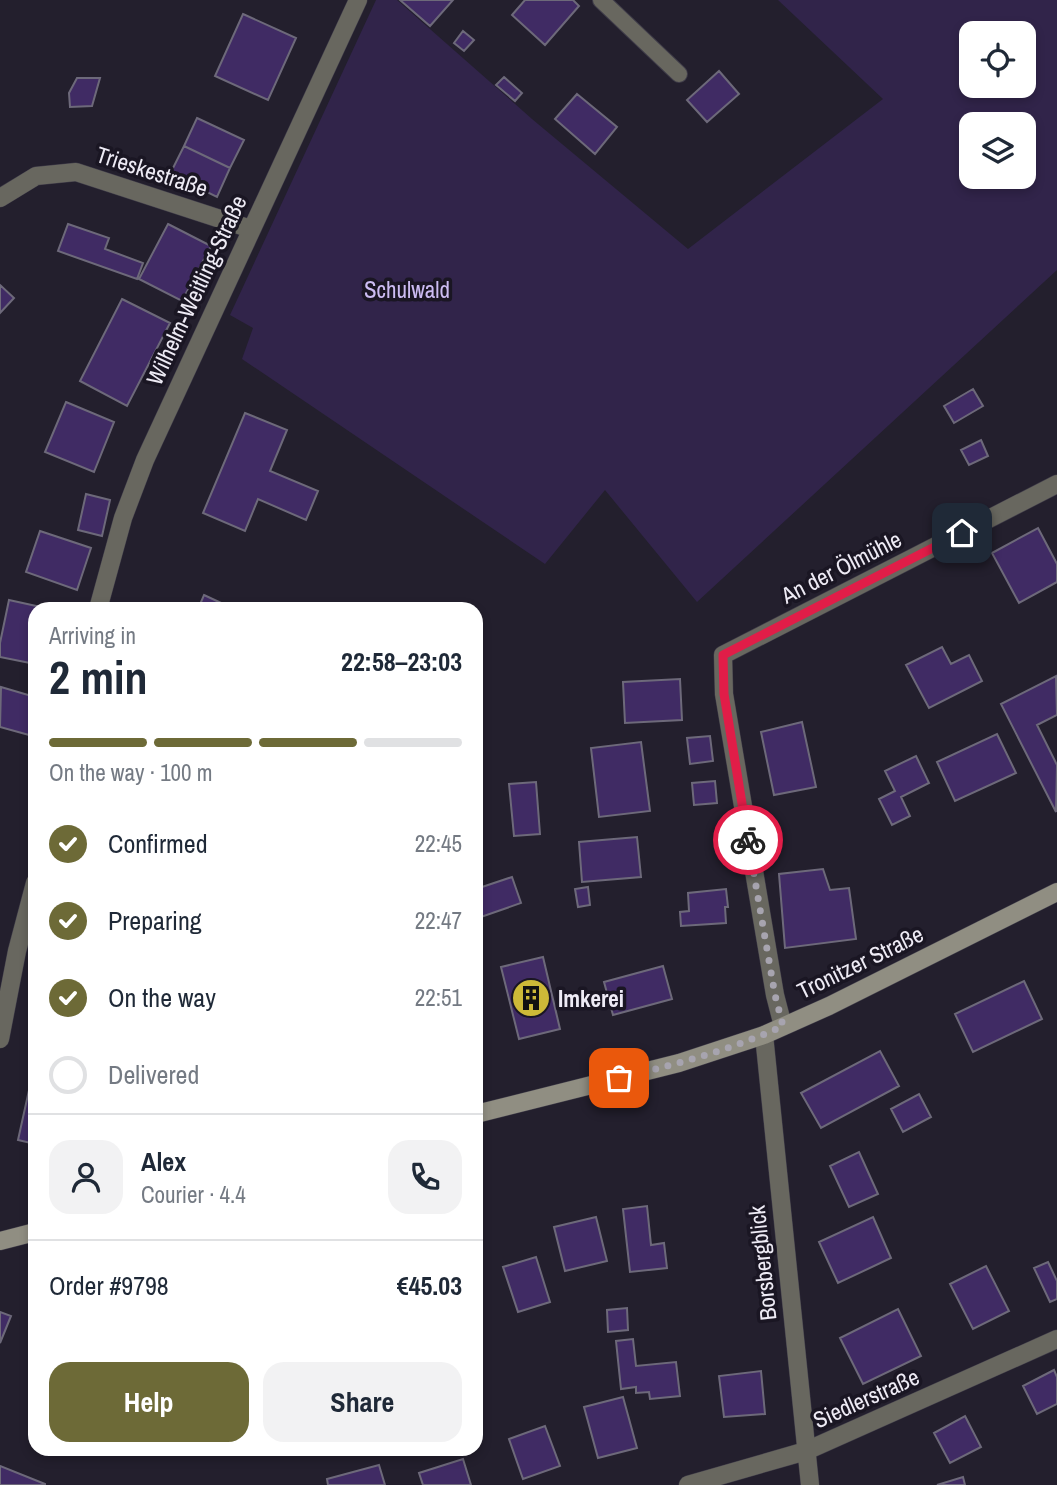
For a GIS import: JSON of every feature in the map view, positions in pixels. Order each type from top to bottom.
[{"type":"street","name":"Wilhelm-Weitling-Straße","points":[[100,602],[123,518],[145,460],[358,0]]},
{"type":"street","name":"Trieskestraße","points":[[0,198],[36,176],[76,172],[251,229]]},
{"type":"street","name":"An der Ölmühle","points":[[783,1026],[775,995],[724,694],[723,655],[1057,484]]},
{"type":"street","name":"Tronitzer Straße","points":[[483,1112],[679,1063],[764,1035],[829,1006],[1057,892]]},
{"type":"street","points":[[0,1039],[28,909]]},
{"type":"street","name":"Borsbergblick","points":[[764,1035],[810,1485]]},
{"type":"street","points":[[0,1241],[28,1234]]},
{"type":"street","name":"Siedlerstraße","points":[[688,1485],[806,1451],[1057,1339]]},
{"type":"lane","points":[[601,0],[679,74]]},
{"type":"green space","name":"Schulwald","points":[[376,0],[397,0],[532,119],[688,249],[883,99],[778,0],[1057,0],[1057,270],[697,602],[605,490],[545,564],[242,359],[253,328],[230,315]]},
{"type":"building","points":[[400,0],[453,0],[430,26]]},
{"type":"building","points":[[525,0],[573,0],[579,6],[545,45],[512,15]]},
{"type":"building","points":[[243,14],[296,38],[268,100],[215,76]]},
{"type":"building","points":[[463,31],[474,40],[464,51],[454,43]]},
{"type":"building","points":[[719,71],[739,94],[707,122],[687,100]]},
{"type":"building","points":[[504,77],[522,93],[515,101],[496,85]]},
{"type":"building","points":[[77,78],[100,78],[92,106],[70,107],[69,93]]},
{"type":"building","points":[[577,94],[617,127],[595,154],[555,119]]},
{"type":"building","points":[[197,118],[244,140],[230,168],[184,146]]},
{"type":"building","points":[[184,146],[230,168],[217,197],[170,174]]},
{"type":"building","points":[[68,224],[109,238],[105,249],[143,263],[137,279],[58,251]]},
{"type":"building","points":[[168,224],[211,246],[182,301],[139,279]]},
{"type":"building","points":[[0,285],[14,298],[0,313]]},
{"type":"building","points":[[122,299],[170,323],[127,406],[80,381]]},
{"type":"building","points":[[973,389],[983,406],[954,423],[944,406]]},
{"type":"building","points":[[66,402],[114,422],[94,472],[45,452]]},
{"type":"building","points":[[245,413],[287,430],[270,471],[318,491],[306,520],[258,499],[245,531],[203,513]]},
{"type":"building","points":[[981,440],[988,456],[969,465],[961,450]]},
{"type":"building","points":[[86,494],[110,500],[102,536],[78,530]]},
{"type":"building","points":[[1038,528],[1057,564],[1057,582],[1019,603],[992,553]]},
{"type":"building","points":[[40,531],[91,548],[77,590],[26,572]]},
{"type":"building","points":[[204,595],[219,602],[201,602]]},
{"type":"building","points":[[9,600],[28,604],[28,663],[0,657],[0,643]]},
{"type":"building","points":[[942,647],[951,664],[969,655],[982,681],[929,708],[906,665]]},
{"type":"building","points":[[1056,676],[1057,715],[1037,725],[1057,765],[1056,812],[1001,704]]},
{"type":"building","points":[[680,679],[682,720],[625,723],[623,682]]},
{"type":"building","points":[[1,687],[28,695],[28,735],[0,727]]},
{"type":"building","points":[[802,722],[816,787],[774,795],[761,732]]},
{"type":"building","points":[[997,734],[1016,773],[955,801],[937,762]]},
{"type":"building","points":[[710,736],[713,761],[690,764],[687,738]]},
{"type":"building","points":[[641,742],[650,811],[599,817],[591,748]]},
{"type":"building","points":[[916,756],[929,783],[901,797],[910,816],[892,825],[879,799],[895,791],[885,771]]},
{"type":"building","points":[[715,781],[717,803],[694,805],[692,783]]},
{"type":"building","points":[[536,782],[540,834],[514,836],[509,784]]},
{"type":"building","points":[[637,837],[641,877],[582,882],[579,842]]},
{"type":"building","points":[[823,869],[830,890],[849,888],[856,939],[785,948],[779,874]]},
{"type":"building","points":[[512,877],[521,903],[483,916],[483,887]]},
{"type":"building","points":[[588,887],[590,905],[578,907],[575,889]]},
{"type":"building","points":[[726,889],[726,923],[681,926],[680,912],[689,911],[688,893]]},
{"type":"building","name":"Imkerei","points":[[543,957],[560,1029],[519,1039],[501,967]]},
{"type":"building","points":[[663,966],[672,999],[613,1015],[604,982]]},
{"type":"building","points":[[1024,981],[1042,1019],[973,1052],[955,1014]]},
{"type":"building","points":[[880,1051],[899,1086],[821,1128],[801,1093]]},
{"type":"building","points":[[919,1094],[931,1117],[903,1132],[891,1109]]},
{"type":"building","points":[[28,1095],[28,1142],[18,1140]]},
{"type":"building","points":[[859,1152],[878,1194],[849,1207],[830,1166]]},
{"type":"building","points":[[647,1206],[651,1245],[664,1243],[667,1268],[630,1272],[623,1209]]},
{"type":"building","points":[[596,1217],[607,1261],[565,1271],[554,1227]]},
{"type":"building","points":[[873,1217],[891,1258],[838,1283],[819,1242]]},
{"type":"building","points":[[536,1257],[550,1302],[518,1312],[503,1267]]},
{"type":"building","points":[[1048,1262],[1057,1281],[1057,1299],[1050,1302],[1034,1268]]},
{"type":"building","points":[[986,1266],[1009,1311],[973,1329],[950,1284]]},
{"type":"building","points":[[627,1308],[628,1330],[608,1332],[607,1310]]},
{"type":"building","points":[[898,1309],[921,1356],[863,1384],[840,1338]]},
{"type":"building","points":[[0,1312],[11,1316],[0,1343]]},
{"type":"building","points":[[633,1339],[636,1366],[676,1362],[680,1396],[650,1399],[649,1392],[636,1393],[636,1387],[621,1389],[616,1341]]},
{"type":"building","points":[[1054,1370],[1057,1377],[1057,1404],[1037,1414],[1023,1386]]},
{"type":"building","points":[[761,1371],[765,1414],[724,1417],[719,1376]]},
{"type":"building","points":[[623,1397],[637,1448],[598,1458],[584,1407]]},
{"type":"building","points":[[965,1416],[981,1447],[950,1463],[934,1433]]},
{"type":"building","points":[[545,1426],[560,1466],[523,1479],[509,1439]]},
{"type":"building","points":[[463,1459],[471,1485],[423,1485],[419,1473]]},
{"type":"building","points":[[379,1465],[385,1485],[328,1485],[327,1479]]},
{"type":"building","points":[[0,1466],[45,1484],[45,1485],[0,1485]]},
{"type":"building","points":[[963,1477],[965,1485],[937,1485]]},
{"type":"way so far","points":[[619,1078],[679,1063],[764,1035],[783,1026],[775,995],[748,840]]},
{"type":"place","name":"Imkerei","points":[[531,998]]},
{"type":"route","points":[[748,840],[724,694],[723,655],[962,533]]}]
